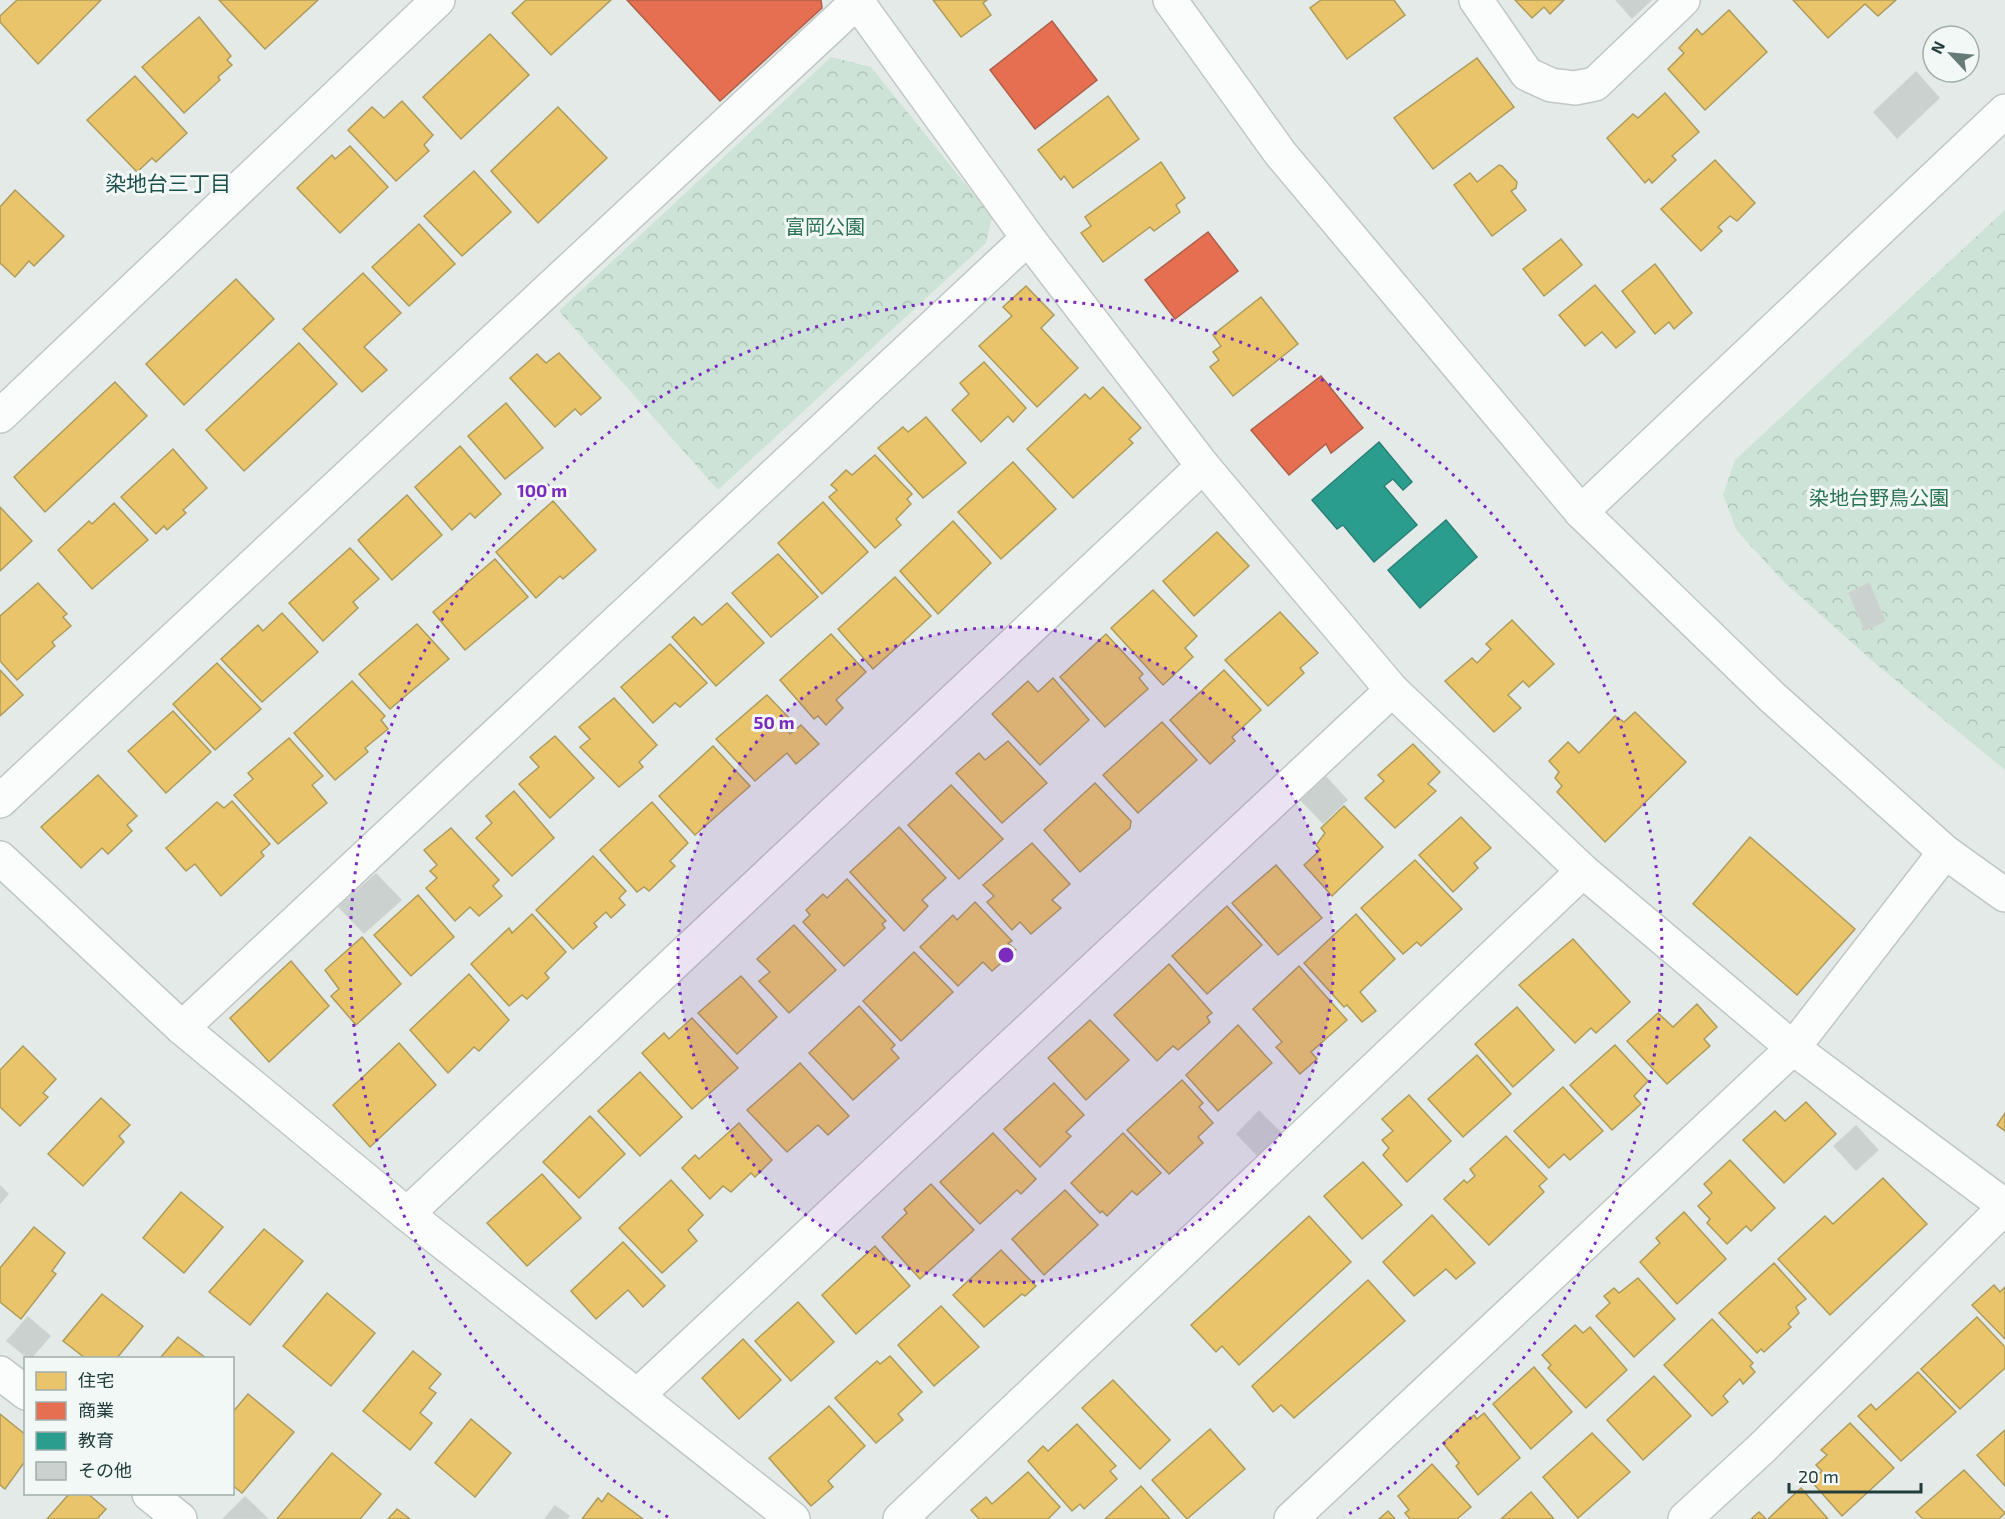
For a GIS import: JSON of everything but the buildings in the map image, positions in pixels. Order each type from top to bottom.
[{"type":"street","points":[[0,416],[438,0]]},
{"type":"street","points":[[0,801],[857,0],[1028,238],[1203,466],[1392,690],[1583,871],[1793,1048],[2005,1207],[1762,1448],[1685,1519]]},
{"type":"street","points":[[1170,0],[1280,153],[1581,512],[1772,697],[1945,852],[2005,895]]},
{"type":"street","points":[[1476,0],[1527,74],[1551,85],[1575,88],[1595,84],[1683,0]]},
{"type":"street","points":[[1581,512],[2005,111]]},
{"type":"street","points":[[182,1028],[1028,238]]},
{"type":"street","points":[[407,1214],[1203,466]]},
{"type":"street","points":[[638,1395],[1392,690]]},
{"type":"street","points":[[1291,1519],[1793,1048],[1945,852]]},
{"type":"street","points":[[0,858],[182,1028],[407,1214],[793,1519]]},
{"type":"street","points":[[900,1519],[1583,871]]},
{"type":"street","points":[[0,1373],[24,1391]]},
{"type":"street","points":[[150,1495],[180,1519]]},
{"type":"green space","name":"富岡公園","points":[[831,57],[871,67],[992,217],[986,243],[718,490],[559,311]]},
{"type":"green space","name":"染地台野鳥公園","points":[[2005,210],[2005,770],[1877,665],[1784,582],[1737,531],[1723,495],[1735,460]]},
{"type":"district","name":"染地台三丁目","points":[[168,184]]}]
